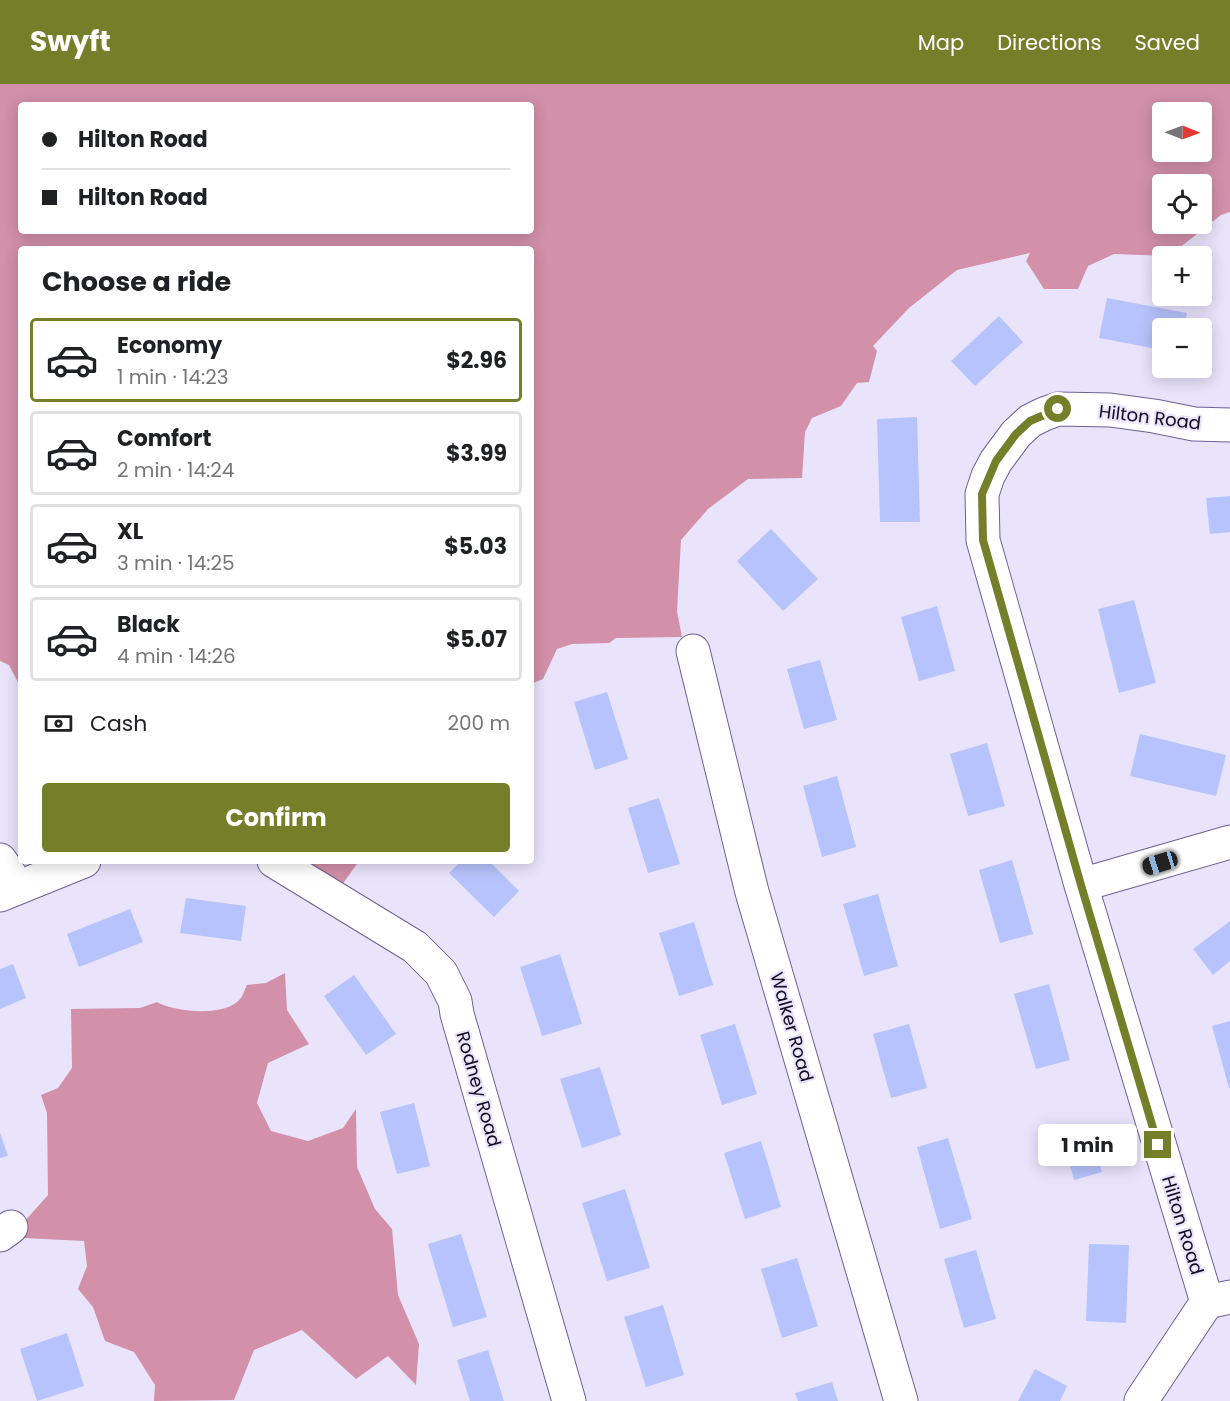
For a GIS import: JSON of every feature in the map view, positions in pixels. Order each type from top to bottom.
[{"type":"street","name":"Hilton Road","points":[[1219,1299],[1081,885],[983,540],[982,494],[996,461],[1016,434],[1030,421],[1058,409],[1110,410],[1184,423],[1230,425]]},
{"type":"street","name":"Walker Road","points":[[693,651],[752,892],[901,1401]]},
{"type":"street","points":[[1081,885],[1230,842]]},
{"type":"street","points":[[0,860],[9,891],[76,864]]},
{"type":"street","name":"Rodney Road","points":[[279,864],[415,947],[441,973],[455,1001],[569,1401]]},
{"type":"street","points":[[1141,1401],[1219,1299]]},
{"type":"shaded area","points":[[0,84],[1230,84],[1230,212],[1212,222],[1212,174],[1152,174],[1152,234],[1197,234],[1182,246],[1152,246],[1152,255],[1114,254],[1088,266],[1078,289],[1044,289],[1026,261],[1030,253],[957,270],[909,308],[873,346],[877,351],[869,382],[857,383],[841,406],[812,418],[805,432],[802,478],[748,479],[708,509],[681,540],[677,611],[682,637],[616,638],[609,643],[572,644],[557,649],[543,679],[534,683],[534,246],[18,246],[18,682],[9,665],[0,661]]},
{"type":"shaded area","points":[[277,864],[357,864],[334,896]]},
{"type":"shaded area","points":[[285,973],[287,1010],[309,1044],[268,1063],[257,1103],[271,1131],[308,1141],[343,1128],[356,1109],[357,1167],[375,1209],[392,1229],[398,1295],[419,1344],[416,1385],[388,1356],[356,1379],[302,1330],[254,1350],[234,1400],[154,1401],[155,1385],[134,1352],[105,1341],[93,1307],[78,1289],[87,1266],[84,1241],[24,1238],[16,1231],[48,1195],[47,1113],[41,1095],[58,1088],[72,1068],[71,1009],[140,1008],[157,1002],[165,1006],[188,1010],[213,1011],[234,1004],[241,998],[247,985],[266,983]]},
{"type":"building","points":[[1107,298],[1187,313],[1186,318],[1152,318],[1152,348],[1099,338]]},
{"type":"building","points":[[999,316],[1023,342],[975,386],[951,361]]},
{"type":"building","points":[[917,417],[920,522],[880,522],[877,419]]},
{"type":"building","points":[[1230,496],[1230,532],[1210,534],[1206,498]]},
{"type":"building","points":[[771,529],[818,579],[783,611],[737,561]]},
{"type":"building","points":[[1134,600],[1156,683],[1119,693],[1098,609]]},
{"type":"building","points":[[937,606],[955,671],[919,681],[901,617]]},
{"type":"building","points":[[820,660],[837,720],[804,729],[787,669]]},
{"type":"building","points":[[607,692],[628,759],[595,770],[574,702]]},
{"type":"building","points":[[1140,734],[1226,755],[1216,796],[1130,776]]},
{"type":"building","points":[[987,743],[1005,806],[968,816],[950,754]]},
{"type":"building","points":[[837,776],[856,847],[822,857],[803,786]]},
{"type":"building","points":[[659,798],[680,864],[648,873],[628,808]]},
{"type":"building","points":[[1012,860],[1033,934],[1000,943],[979,870]]},
{"type":"building","points":[[458,864],[492,864],[519,891],[494,917],[449,873]]},
{"type":"building","points":[[878,894],[898,966],[864,976],[843,904]]},
{"type":"building","points":[[186,898],[246,906],[241,941],[180,933]]},
{"type":"building","points":[[130,909],[143,942],[79,967],[67,934]]},
{"type":"building","points":[[1230,921],[1230,961],[1213,975],[1193,949]]},
{"type":"building","points":[[694,922],[713,985],[679,996],[659,933]]},
{"type":"building","points":[[560,954],[582,1024],[542,1036],[520,967]]},
{"type":"building","points":[[13,964],[26,998],[0,1009],[0,969]]},
{"type":"building","points":[[354,975],[396,1034],[366,1055],[324,996]]},
{"type":"building","points":[[1049,984],[1070,1060],[1036,1069],[1014,994]]},
{"type":"building","points":[[1230,1021],[1230,1088],[1229,1088],[1212,1026]]},
{"type":"building","points":[[735,1024],[757,1094],[722,1105],[700,1035]]},
{"type":"building","points":[[909,1024],[927,1088],[891,1098],[873,1034]]},
{"type":"building","points":[[600,1067],[621,1135],[582,1148],[560,1079]]},
{"type":"building","points":[[414,1103],[430,1166],[397,1174],[380,1112]]},
{"type":"building","points":[[1088,1125],[1102,1172],[1074,1180],[1061,1133]]},
{"type":"building","points":[[0,1133],[8,1156],[0,1158]]},
{"type":"building","points":[[948,1138],[972,1219],[940,1229],[917,1147]]},
{"type":"building","points":[[761,1141],[781,1207],[745,1219],[724,1153]]},
{"type":"building","points":[[625,1189],[650,1268],[607,1281],[582,1203]]},
{"type":"building","points":[[461,1234],[487,1317],[453,1327],[428,1244]]},
{"type":"building","points":[[1089,1244],[1129,1245],[1126,1323],[1086,1321]]},
{"type":"building","points":[[976,1250],[996,1319],[964,1328],[944,1259]]},
{"type":"building","points":[[797,1258],[818,1326],[782,1338],[761,1269]]},
{"type":"building","points":[[663,1305],[684,1375],[646,1387],[624,1317]]},
{"type":"building","points":[[67,1333],[84,1386],[37,1401],[20,1349]]},
{"type":"building","points":[[488,1350],[504,1401],[470,1401],[457,1360]]},
{"type":"building","points":[[1035,1369],[1067,1386],[1060,1401],[1018,1401]]},
{"type":"building","points":[[832,1382],[838,1401],[798,1401],[795,1393]]},
{"type":"route","points":[[1058,409],[1030,421],[1016,434],[996,461],[982,494],[983,540],[1158,1145]]}]
